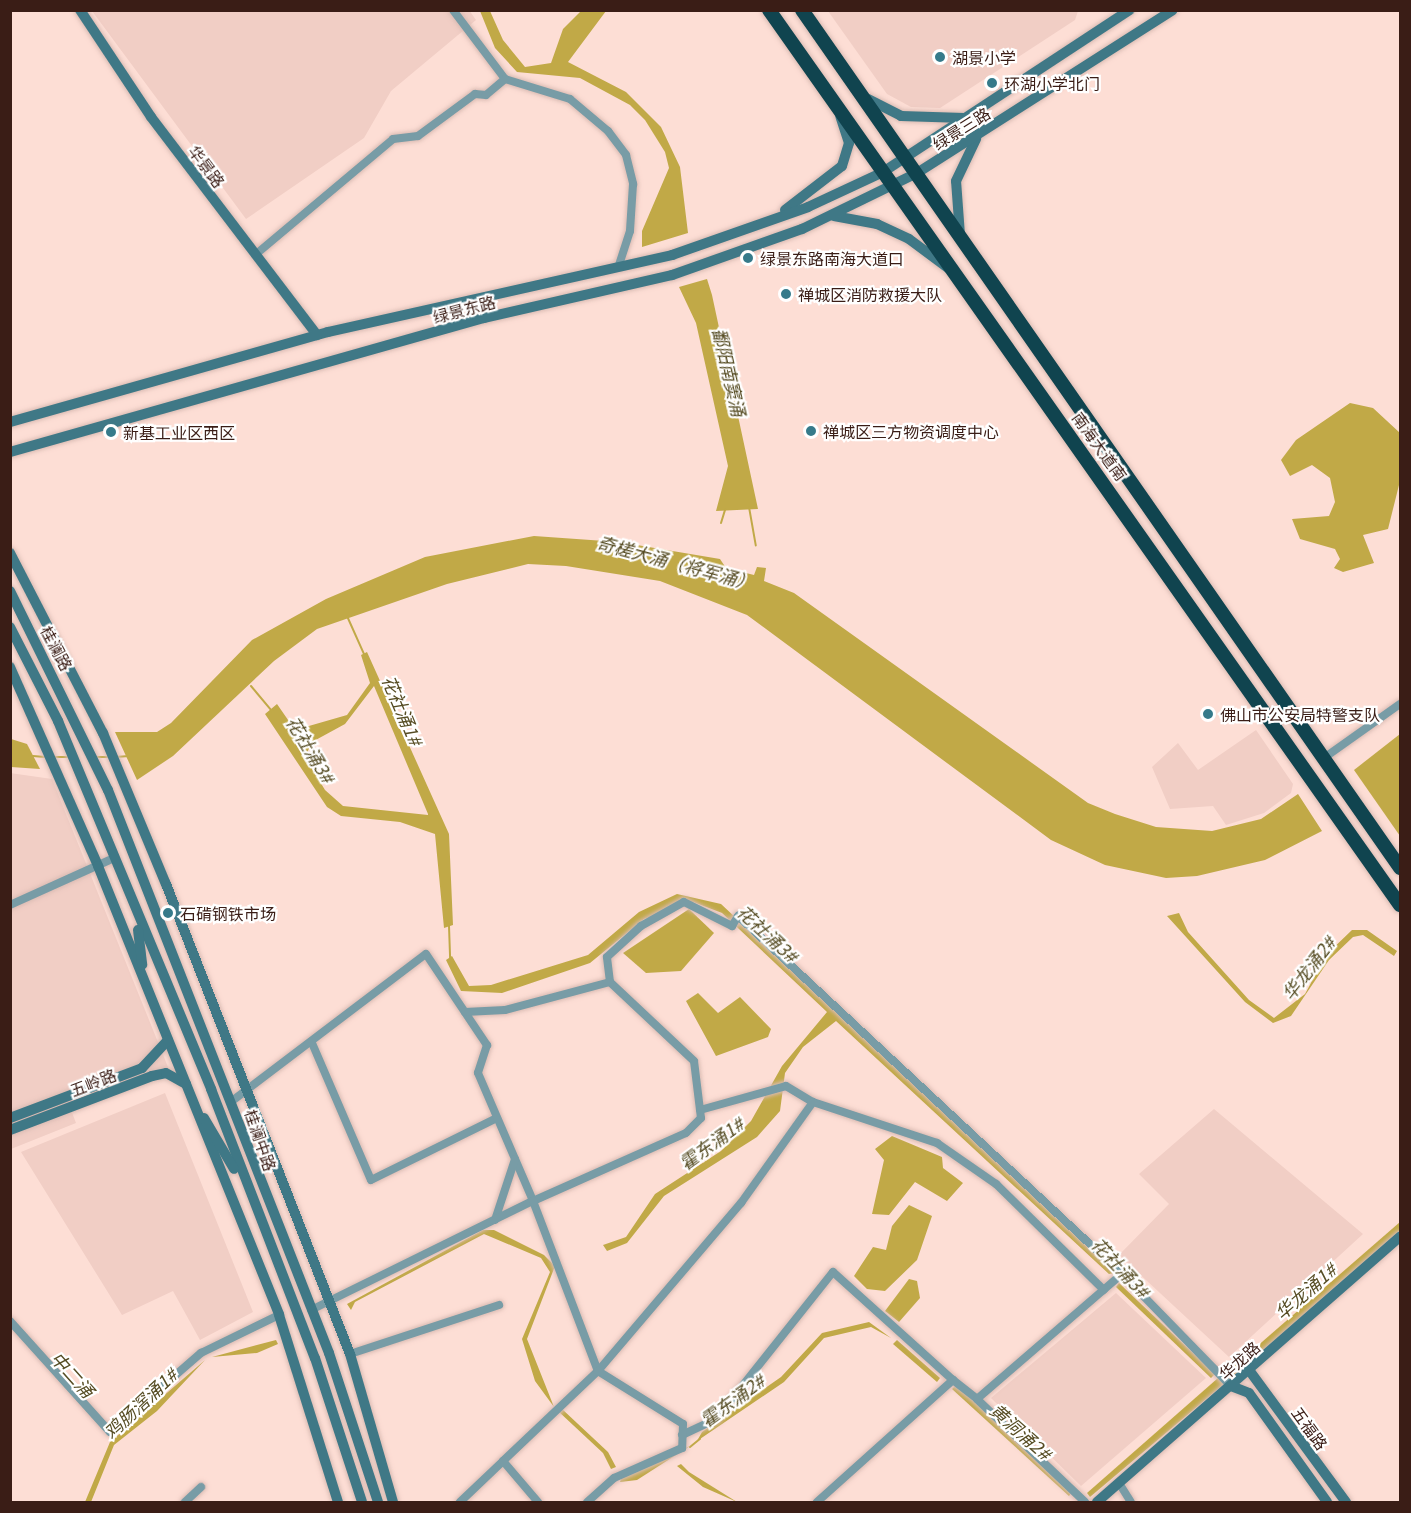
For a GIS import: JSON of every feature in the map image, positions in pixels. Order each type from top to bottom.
[{"type":"highway","name":"南海大道南","points":[[769,10],[1401,905]]},
{"type":"highway","name":"南海大道南","points":[[802,10],[1401,868]]},
{"type":"main road","name":"华景路","points":[[80,10],[255,255],[316,335]]},
{"type":"main road","name":"绿景三路","points":[[906,157],[967,118],[1113,15],[1130,10]]},
{"type":"main road","name":"绿景三路","points":[[917,173],[1173,10]]},
{"type":"main road","points":[[858,90],[881,110],[901,117],[967,118]]},
{"type":"main road","points":[[775,216],[842,166],[849,143],[838,110]]},
{"type":"main road","points":[[960,235],[956,181],[979,134]]},
{"type":"main road","name":"绿景东路","points":[[10,422],[316,335],[672,255],[882,172],[906,157]]},
{"type":"main road","name":"绿景东路","points":[[10,452],[484,318],[672,275],[833,216],[894,187],[917,173]]},
{"type":"main road","points":[[833,216],[877,224],[909,239],[955,273]]},
{"type":"main road","points":[[10,553],[103,733],[127,788],[350,1354],[393,1503]]},
{"type":"main road","name":"桂澜路","points":[[10,591],[77,718],[108,790]]},
{"type":"main road","name":"桂澜路","points":[[10,627],[58,721],[90,796]]},
{"type":"main road","points":[[10,667],[98,866],[279,1316],[338,1503]]},
{"type":"main road","name":"桂澜中路","points":[[108,790],[232,1101],[312,1310],[378,1503]]},
{"type":"main road","name":"桂澜中路","points":[[90,796],[112,859],[286,1284],[362,1503]]},
{"type":"main road","points":[[132,906],[144,981]]},
{"type":"main road","name":"五岭路","points":[[10,1118],[142,1068],[168,1040]]},
{"type":"main road","points":[[140,1080],[148,1074],[142,1068]]},
{"type":"main road","name":"五岭路","points":[[10,1130],[140,1080],[166,1073],[186,1084]]},
{"type":"main road","points":[[195,1106],[248,1188]]},
{"type":"main road","name":"华龙路","points":[[1097,1503],[1401,1237]]},
{"type":"main road","points":[[279,1316],[286,1284]]},
{"type":"main road","name":"五福路","points":[[1250,1370],[1346,1503]]},
{"type":"main road","name":"五福路","points":[[1230,1386],[1249,1393],[1327,1503]]},
{"type":"street","points":[[453,10],[505,79],[570,99],[608,131],[626,155],[633,184],[630,231],[618,267]]},
{"type":"street","points":[[255,255],[393,139],[418,136],[475,94],[486,95],[505,79]]},
{"type":"street","points":[[1324,758],[1401,704]]},
{"type":"street","points":[[10,905],[112,859]]},
{"type":"street","points":[[312,1310],[533,1201],[686,1133],[701,1118],[694,1061],[610,982],[607,957],[641,926],[684,902],[736,920],[1230,1386]]},
{"type":"street","points":[[232,1101],[248,1092],[426,954],[487,1045],[478,1073],[533,1201],[598,1371],[683,1424],[682,1448],[614,1478],[586,1503]]},
{"type":"street","points":[[465,1012],[505,1010],[610,982]]},
{"type":"street","points":[[312,1043],[371,1180],[497,1118]]},
{"type":"street","points":[[700,1110],[786,1086],[813,1102],[937,1143],[996,1184],[1104,1290]]},
{"type":"street","points":[[460,1503],[598,1371],[741,1203],[813,1102]]},
{"type":"street","points":[[495,1220],[515,1159]]},
{"type":"street","points":[[682,1435],[716,1419],[833,1272],[977,1399],[1085,1503]]},
{"type":"street","points":[[977,1399],[1117,1278]]},
{"type":"street","points":[[350,1354],[499,1305]]},
{"type":"street","points":[[10,1321],[110,1432],[201,1353],[279,1316]]},
{"type":"street","points":[[817,1503],[953,1380]]},
{"type":"street","points":[[503,1461],[538,1503]]},
{"type":"street","points":[[1119,1484],[1131,1503]]},
{"type":"street","points":[[185,1503],[201,1487]]},
{"type":"shaded area","points":[[469,10],[476,20],[391,91],[364,138],[246,219],[92,11]]},
{"type":"shaded area","name":"湖景小学","points":[[828,11],[1078,11],[1075,20],[940,108],[911,107],[887,94]]},
{"type":"shaded area","points":[[1256,730],[1293,784],[1291,793],[1264,813],[1226,825],[1213,806],[1170,809],[1152,767],[1178,743],[1198,770]]},
{"type":"shaded area","points":[[10,773],[52,779],[170,1072],[71,1110],[76,1123],[11,1149]]},
{"type":"shaded area","points":[[165,1093],[253,1312],[200,1340],[173,1291],[122,1315],[21,1152]]},
{"type":"shaded area","points":[[1214,1109],[1363,1234],[1229,1357],[1119,1255],[1169,1204],[1139,1174]]},
{"type":"shaded area","points":[[1116,1293],[1206,1378],[1081,1486],[991,1398]]},
{"type":"water","points":[[480,11],[490,11],[503,40],[525,67],[551,63],[563,29],[581,11],[606,11],[568,62],[626,92],[661,127],[680,167],[688,233],[642,247],[642,231],[669,168],[665,152],[645,120],[630,105],[580,78],[517,72],[495,48]]},
{"type":"water","points":[[707,279],[758,509],[716,511],[728,466],[696,323],[679,287]]},
{"type":"water","points":[[1350,403],[1373,408],[1400,433],[1400,481],[1388,529],[1363,535],[1374,563],[1343,572],[1334,568],[1340,559],[1335,549],[1300,539],[1292,519],[1329,516],[1335,502],[1330,478],[1312,465],[1290,476],[1281,460],[1296,440]]},
{"type":"water","points":[[534,536],[619,542],[720,559],[726,568],[754,575],[757,567],[766,568],[764,581],[794,593],[1088,803],[1115,814],[1156,827],[1212,831],[1261,819],[1298,794],[1322,831],[1265,860],[1197,876],[1166,878],[1105,865],[1051,840],[747,615],[660,581],[566,566],[528,564],[447,584],[317,629],[274,661],[173,756],[137,780],[115,732],[157,732],[171,723],[252,640],[326,599],[425,557]]},
{"type":"water","points":[[367,652],[449,834],[453,925],[444,928],[435,834],[400,822],[341,816],[327,807],[265,714],[277,704],[295,730],[347,715],[370,683],[361,655]],"holes":[[[374,686],[428,815],[343,806],[325,790],[305,757],[312,742],[345,724]]]},
{"type":"water","points":[[1400,734],[1400,836],[1354,770]]},
{"type":"water","points":[[11,739],[27,744],[40,769],[11,767]]},
{"type":"water","points":[[677,894],[721,904],[1115,1273],[1109,1274],[836,1021],[803,1047],[785,1073],[780,1111],[757,1137],[664,1196],[627,1243],[607,1251],[603,1245],[626,1237],[655,1194],[721,1151],[751,1121],[782,1066],[827,1012],[722,913],[693,902],[644,919],[590,963],[502,993],[461,991],[446,960],[452,956],[469,986],[491,985],[588,955],[639,912]]},
{"type":"water","points":[[689,909],[714,933],[681,971],[646,973],[623,953]]},
{"type":"water","points":[[1179,913],[1188,932],[1249,1000],[1274,1018],[1305,994],[1326,955],[1352,930],[1367,930],[1397,951],[1394,956],[1363,935],[1353,937],[1329,960],[1291,1016],[1273,1023],[1245,1002],[1167,916]]},
{"type":"water","points":[[698,993],[718,1013],[740,997],[771,1029],[768,1037],[716,1056],[686,1001]]},
{"type":"water","points":[[892,1136],[942,1157],[943,1168],[963,1183],[947,1201],[915,1182],[889,1215],[872,1214],[884,1160],[875,1149]]},
{"type":"water","points":[[909,1205],[932,1216],[917,1260],[885,1291],[867,1289],[854,1276],[873,1247],[886,1250],[892,1226]]},
{"type":"water","points":[[1400,1222],[1400,1230],[1230,1379],[1231,1369]]},
{"type":"water","points":[[483,1230],[494,1230],[544,1255],[555,1266],[527,1339],[554,1407],[535,1381],[522,1339],[550,1272],[541,1258],[484,1234],[355,1302],[351,1310],[347,1304]]},
{"type":"water","points":[[909,1279],[917,1281],[920,1298],[899,1322],[885,1311]]},
{"type":"water","points":[[1119,1283],[1215,1374],[1211,1378],[1116,1287]]},
{"type":"water","points":[[869,1322],[891,1338],[871,1327],[824,1338],[784,1382],[697,1441],[702,1432],[781,1377],[822,1333]]},
{"type":"water","points":[[276,1340],[278,1344],[257,1353],[212,1357]]},
{"type":"water","points":[[897,1340],[940,1378],[937,1382],[893,1344]]},
{"type":"water","points":[[205,1360],[157,1411],[114,1445],[91,1502],[85,1502],[110,1442]]},
{"type":"water","points":[[1218,1378],[1224,1384],[1090,1497],[1087,1493]]},
{"type":"water","points":[[956,1385],[1072,1492],[1069,1496],[952,1389]]},
{"type":"water","points":[[562,1409],[608,1452],[616,1467],[611,1469],[603,1453],[558,1411]]},
{"type":"water","points":[[690,1446],[637,1480],[620,1482],[622,1476]]},
{"type":"water","points":[[681,1464],[689,1472],[737,1502],[703,1487],[677,1466]]},
{"type":"waterway","name":"鄱阳南窦涌","points":[[749,507],[756,545]]},
{"type":"waterway","name":"鄱阳南窦涌","points":[[721,523],[725,510]]},
{"type":"waterway","name":"花社涌1#","points":[[347,616],[364,654]]},
{"type":"waterway","name":"花社涌3#","points":[[251,686],[272,711]]},
{"type":"waterway","name":"奇槎大涌（将军涌）","points":[[33,756],[45,757]]},
{"type":"waterway","name":"奇槎大涌（将军涌）","points":[[116,757],[129,756]]},
{"type":"waterway","name":"奇槎大涌（将军涌）","points":[[53,757],[69,757]]},
{"type":"waterway","name":"奇槎大涌（将军涌）","points":[[95,757],[108,757]]},
{"type":"waterway","name":"花社涌3#","points":[[449,926],[450,959]]},
{"type":"waterway","name":"霍东涌2#","points":[[690,1447],[700,1439]]},
{"type":"place","name":"湖景小学","points":[[940,57]]},
{"type":"place","name":"环湖小学北门","points":[[992,83]]},
{"type":"place","name":"绿景东路南海大道口","points":[[748,258]]},
{"type":"place","name":"禅城区消防救援大队","points":[[786,294]]},
{"type":"place","name":"禅城区三方物资调度中心","points":[[811,431]]},
{"type":"place","name":"新基工业区西区","points":[[111,432]]},
{"type":"place","name":"佛山市公安局特警支队","points":[[1208,714]]},
{"type":"place","name":"石𬒔钢铁市场","points":[[168,913]]},
{"type":"water label","name":"华龙涌2#","points":[[1308,968]]},
{"type":"water label","name":"霍东涌1#","points":[[711,1143]]},
{"type":"water label","name":"华龙涌1#","points":[[1305,1291]]},
{"type":"water label","name":"中二涌","points":[[73,1374]]},
{"type":"water label","name":"鸡肠滘涌1#","points":[[140,1403]]},
{"type":"water label","name":"黄洞涌2#","points":[[1021,1431]]}]
